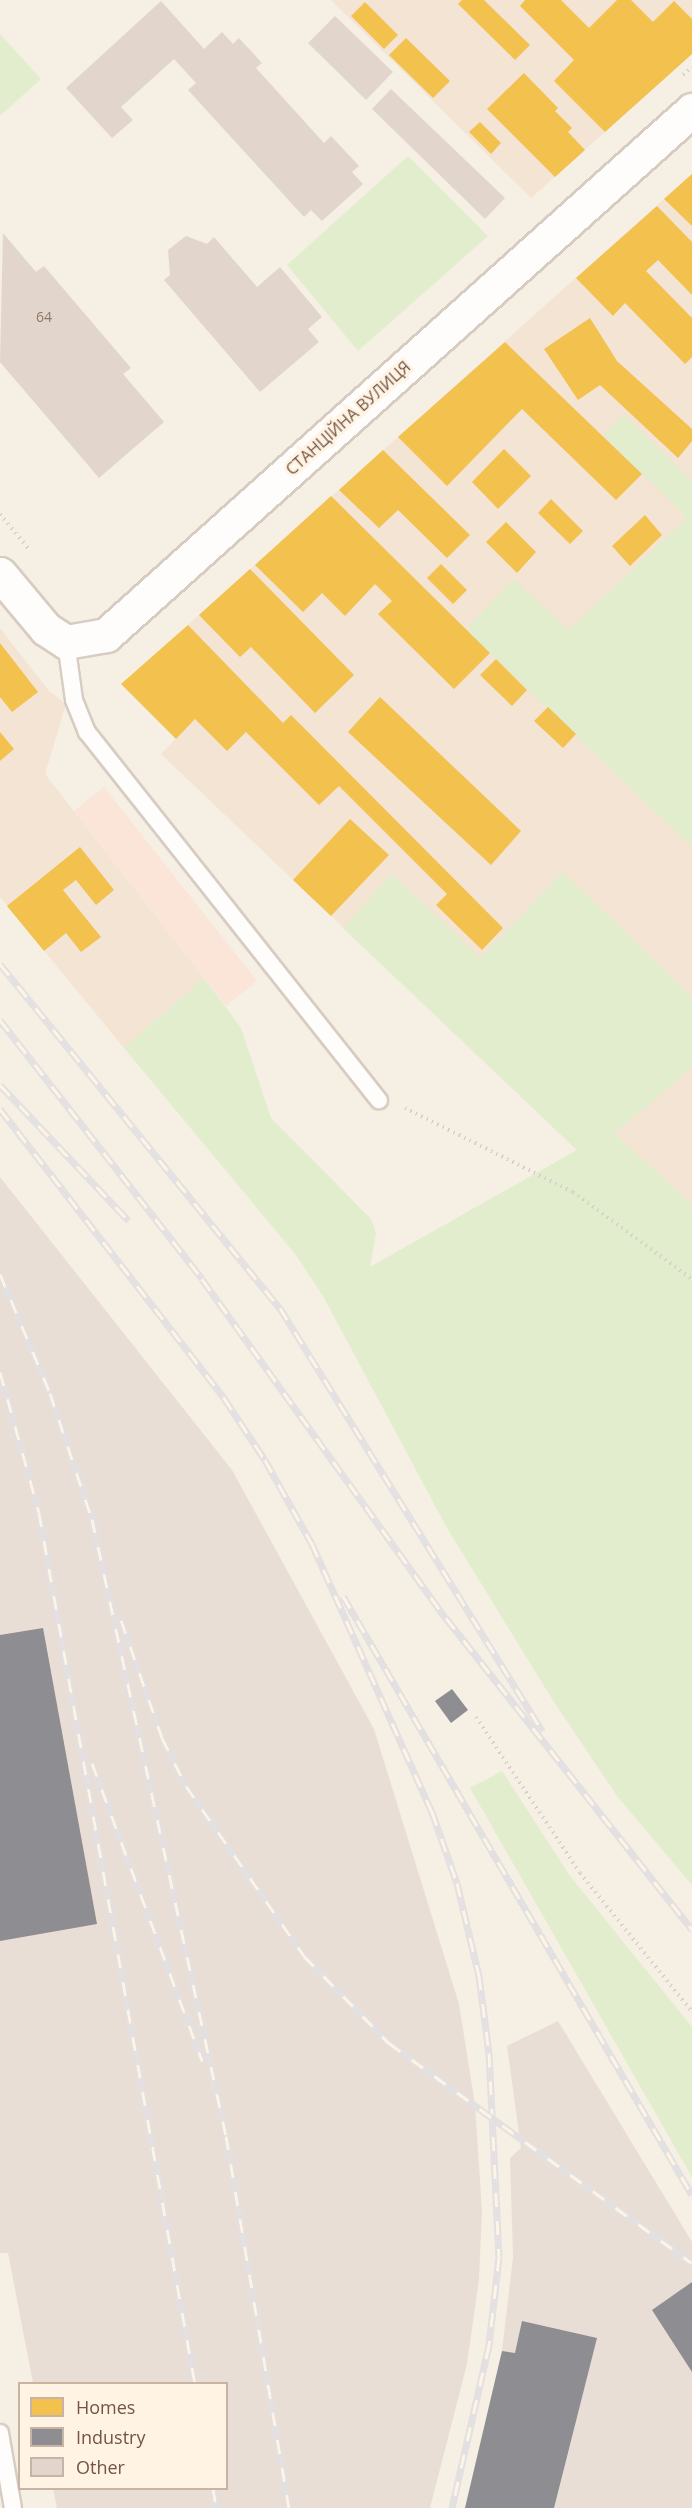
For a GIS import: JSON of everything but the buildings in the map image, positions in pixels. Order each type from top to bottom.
[{"type":"street","name":"СТАНЦІЙНА ВУЛИЦЯ","points":[[66,642],[106,635],[692,110]]},
{"type":"street","points":[[0,574],[46,629],[66,642]]},
{"type":"lane","points":[[66,642],[74,700],[87,732],[380,1100]]},
{"type":"lane","points":[[0,2433],[13,2508]]},
{"type":"path","points":[[674,82],[692,67]]},
{"type":"path","points":[[0,514],[36,558]]},
{"type":"path","points":[[380,1100],[429,1118],[573,1192],[692,1279]]},
{"type":"path","points":[[476,1717],[580,1873],[692,2012]]},
{"type":"shaded area","points":[[331,0],[692,0],[692,54],[531,198]]},
{"type":"shaded area","points":[[692,174],[692,1204],[614,1134],[577,1150],[161,754],[195,719],[142,666]]},
{"type":"shaded area","points":[[0,628],[49,691],[66,704],[45,774],[204,978],[124,1048],[0,897]]},
{"type":"shaded area","points":[[104,787],[257,981],[226,1006],[74,811]]},
{"type":"shaded area","points":[[0,1177],[232,1470],[374,1729],[459,2004],[475,2105],[482,2211],[479,2279],[467,2364],[430,2508],[57,2508],[53,2490],[228,2490],[228,2382],[33,2382],[8,2253],[0,2253]]},
{"type":"shaded area","points":[[558,2021],[692,2242],[692,2508],[465,2508],[502,2351],[513,2257],[510,2158],[521,2148],[507,2046]]},
{"type":"green space","points":[[0,34],[41,79],[0,116]]},
{"type":"green space","points":[[408,156],[488,236],[358,351],[287,265]]},
{"type":"green space","points":[[624,415],[692,481],[692,847],[466,630],[514,579],[569,630],[687,518],[603,436]]},
{"type":"green space","points":[[563,872],[692,997],[692,1067],[614,1134],[692,1204],[692,1885],[617,1796],[552,1699],[447,1528],[323,1296],[296,1255],[124,1048],[204,978],[241,1028],[271,1118],[371,1219],[376,1233],[370,1267],[577,1150],[343,928],[392,874],[480,958]]},
{"type":"green space","points":[[502,1771],[570,1876],[692,2027],[692,2177],[470,1788]]},
{"type":"railway","points":[[0,964],[280,1308],[542,1731]]},
{"type":"railway","points":[[0,1020],[202,1279],[446,1618],[692,1930]]},
{"type":"railway","points":[[0,1085],[129,1221]]},
{"type":"railway","points":[[0,1109],[224,1398],[265,1460],[312,1544],[432,1812],[457,1883],[479,1976],[489,2053],[499,2257],[489,2345],[452,2508]]},
{"type":"railway","points":[[0,1274],[50,1393],[92,1519],[226,2136],[289,2508]]},
{"type":"railway","points":[[0,1372],[39,1513],[195,2382]]},
{"type":"railway","points":[[343,1596],[692,2195]]},
{"type":"railway","points":[[121,1620],[162,1738],[186,1786],[304,1956],[389,2043],[692,2263]]},
{"type":"railway","points":[[92,1763],[202,2061]]},
{"type":"railway","points":[[213,2490],[216,2508]]}]
